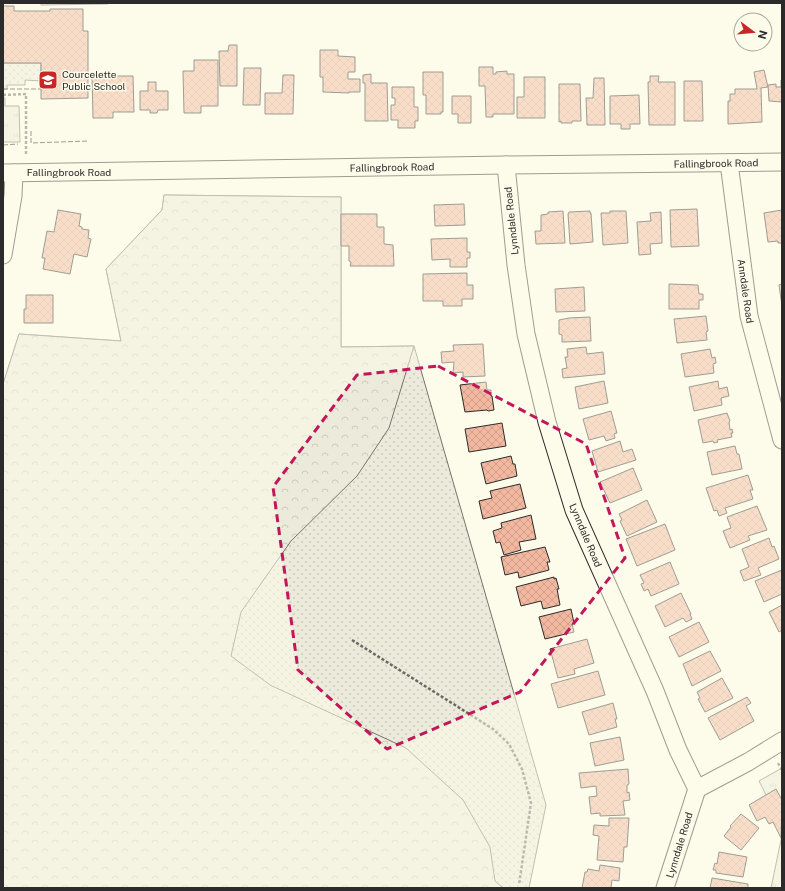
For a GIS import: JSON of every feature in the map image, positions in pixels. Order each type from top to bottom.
[{"type":"street","name":"Fallingbrook Road","points":[[9,173],[26,171],[154,171],[782,162]]},
{"type":"street","name":"Anndale Road","points":[[730,163],[749,316],[782,440]]},
{"type":"street","name":"Lynndale Road","points":[[506,165],[516,265],[526,334],[549,429],[574,510],[655,691],[678,750],[697,789],[666,888]]},
{"type":"street","points":[[3,255],[13,196],[9,173]]},
{"type":"street","points":[[697,789],[748,762],[782,740]]},
{"type":"path","points":[[3,95],[26,94],[26,155]]},
{"type":"path","points":[[352,640],[493,729],[509,744],[522,769],[531,803],[519,885]]},
{"type":"highlighted area","points":[[438,366],[586,444],[625,558],[520,692],[387,749],[298,670],[273,487],[357,375]]},
{"type":"green space","points":[[3,63],[41,63],[41,81],[25,80],[25,85],[7,85],[7,89],[3,89]]},
{"type":"green space","points":[[3,98],[5,98],[5,106],[19,106],[20,142],[3,142]]},
{"type":"green space","points":[[164,195],[341,197],[341,347],[414,346],[546,805],[529,888],[3,888],[3,384],[19,334],[121,341],[106,269],[162,210]]},
{"type":"green space","points":[[164,195],[341,197],[341,347],[414,346],[389,428],[357,476],[291,541],[241,612],[231,656],[270,685],[406,748],[463,800],[490,847],[495,881],[503,888],[3,888],[3,384],[19,334],[121,341],[106,269],[162,210]]},
{"type":"green space","points":[[782,768],[782,827],[759,781]]},
{"type":"green space","points":[[782,835],[782,888],[771,888]]},
{"type":"shaded area","points":[[41,3],[108,3],[108,4],[41,5]]},
{"type":"building","points":[[3,6],[14,6],[14,11],[83,9],[83,31],[88,31],[88,98],[41,99],[41,63],[3,63]]},
{"type":"building","points":[[229,45],[237,45],[237,86],[220,86],[219,51],[228,51]]},
{"type":"building","points":[[320,50],[338,50],[338,56],[355,57],[355,72],[348,72],[348,79],[360,79],[360,92],[323,92],[323,77],[320,77]]},
{"type":"building","points":[[194,60],[218,60],[218,106],[201,106],[201,113],[184,113],[183,71],[194,71]]},
{"type":"building","points":[[479,67],[493,67],[493,74],[496,74],[496,72],[507,71],[507,74],[514,74],[514,114],[493,114],[493,117],[486,117],[485,86],[479,86]]},
{"type":"building","points":[[244,68],[261,68],[260,105],[243,105]]},
{"type":"building","points":[[764,70],[768,87],[761,88],[762,122],[728,124],[728,101],[730,101],[730,94],[735,94],[735,89],[757,89],[754,72]]},
{"type":"building","points":[[423,72],[443,72],[443,112],[441,112],[441,114],[426,114],[426,95],[423,95]]},
{"type":"building","points":[[371,74],[371,83],[387,83],[388,121],[365,121],[365,83],[363,83],[363,75]]},
{"type":"building","points":[[283,75],[294,75],[293,114],[265,114],[265,93],[282,93]]},
{"type":"building","points":[[92,76],[133,76],[134,112],[113,112],[113,118],[93,118]]},
{"type":"building","points":[[650,76],[659,76],[658,82],[675,82],[675,125],[649,125],[648,82],[650,82]]},
{"type":"building","points":[[524,77],[545,77],[545,118],[517,118],[517,97],[524,97]]},
{"type":"building","points":[[594,78],[604,78],[605,125],[587,125],[586,98],[593,98]]},
{"type":"building","points":[[781,80],[782,102],[769,101],[768,85],[776,84],[776,87],[781,87]]},
{"type":"building","points":[[684,81],[702,81],[703,121],[684,121]]},
{"type":"building","points":[[148,82],[156,82],[156,91],[168,91],[168,110],[158,110],[157,113],[150,113],[150,110],[140,110],[140,91],[148,91]]},
{"type":"building","points":[[559,84],[580,84],[581,121],[572,121],[572,123],[559,122]]},
{"type":"building","points":[[392,87],[414,87],[414,107],[418,107],[418,121],[415,121],[415,128],[398,128],[398,120],[391,120],[391,105],[395,105],[395,98],[392,98]]},
{"type":"building","points":[[639,95],[640,124],[630,124],[630,129],[621,129],[621,124],[610,124],[610,96]]},
{"type":"building","points":[[452,96],[471,96],[471,123],[458,123],[458,114],[452,114]]},
{"type":"building","points":[[464,204],[465,225],[435,226],[434,205]]},
{"type":"building","points":[[697,209],[699,246],[671,247],[670,210]]},
{"type":"building","points":[[58,210],[81,214],[79,226],[82,227],[82,229],[89,230],[88,238],[91,239],[87,257],[74,254],[70,274],[43,269],[45,258],[42,258],[47,231],[54,232]]},
{"type":"building","points":[[782,210],[782,243],[778,243],[778,241],[768,242],[764,213]]},
{"type":"building","points":[[563,211],[565,243],[536,244],[535,231],[541,231],[541,215],[548,214],[548,212]]},
{"type":"building","points":[[590,211],[593,242],[570,244],[569,212]]},
{"type":"building","points":[[610,211],[626,211],[628,243],[603,245],[601,213],[610,213]]},
{"type":"building","points":[[661,212],[662,243],[650,244],[651,254],[639,255],[637,222],[651,221],[650,213]]},
{"type":"building","points":[[341,214],[377,214],[377,227],[384,227],[384,244],[393,245],[394,266],[350,266],[349,246],[341,246]]},
{"type":"building","points":[[467,238],[467,252],[470,252],[470,258],[467,258],[467,267],[450,267],[450,259],[432,260],[431,239]]},
{"type":"building","points":[[467,273],[467,285],[473,285],[473,299],[462,299],[462,306],[443,306],[443,301],[423,301],[423,274]]},
{"type":"building","points":[[669,284],[698,285],[699,294],[703,294],[703,300],[699,300],[699,309],[669,309]]},
{"type":"building","points":[[782,284],[782,306],[779,285]]},
{"type":"building","points":[[584,287],[585,311],[556,312],[555,289]]},
{"type":"building","points":[[26,295],[53,295],[53,323],[24,323]]},
{"type":"building","points":[[706,316],[708,331],[706,332],[707,340],[677,343],[674,319]]},
{"type":"building","points":[[590,317],[591,341],[562,342],[562,335],[559,334],[559,320]]},
{"type":"building","points":[[483,344],[485,376],[463,377],[463,372],[453,373],[454,362],[442,363],[441,352],[454,351],[453,345]]},
{"type":"building","points":[[586,347],[587,354],[603,352],[605,374],[563,378],[562,369],[567,368],[565,357],[568,357],[567,349]]},
{"type":"building","points":[[710,349],[712,358],[715,357],[716,363],[713,364],[714,373],[685,377],[681,354]]},
{"type":"building","points":[[604,381],[608,403],[579,409],[575,387]]},
{"type":"building","points":[[718,381],[719,389],[727,387],[729,396],[721,398],[722,405],[694,411],[689,387]]},
{"type":"building","points":[[486,382],[487,390],[491,390],[494,410],[465,412],[460,385]]},
{"type":"building","points":[[611,411],[617,433],[614,434],[615,438],[606,441],[604,436],[589,440],[583,419]]},
{"type":"building","points":[[727,413],[730,421],[730,430],[732,429],[733,433],[731,433],[732,437],[717,440],[718,442],[714,443],[713,441],[703,443],[698,420]]},
{"type":"building","points":[[502,423],[506,446],[469,452],[465,429]]},
{"type":"building","points":[[620,441],[623,452],[632,449],[636,460],[598,472],[592,451]]},
{"type":"building","points":[[735,446],[737,454],[739,454],[742,469],[712,475],[707,452]]},
{"type":"building","points":[[511,456],[513,464],[515,464],[517,476],[486,484],[481,463]]},
{"type":"building","points":[[633,468],[642,490],[610,503],[600,482]]},
{"type":"building","points":[[748,475],[753,490],[750,490],[753,499],[725,508],[727,513],[719,516],[717,510],[714,511],[706,488]]},
{"type":"building","points":[[520,484],[526,508],[483,519],[479,501],[492,498],[490,491]]},
{"type":"building","points":[[647,500],[657,522],[627,536],[620,521],[622,520],[619,514]]},
{"type":"building","points":[[757,506],[767,530],[748,536],[750,540],[730,548],[723,531],[731,528],[727,517]]},
{"type":"building","points":[[531,515],[536,539],[519,542],[521,550],[504,555],[500,542],[496,543],[493,531],[502,528],[501,523]]},
{"type":"building","points":[[665,524],[675,550],[637,566],[626,539]]},
{"type":"building","points":[[769,538],[779,559],[758,568],[761,575],[744,581],[740,571],[749,567],[742,549]]},
{"type":"building","points":[[545,547],[550,562],[547,562],[549,570],[519,578],[518,572],[505,575],[501,557]]},
{"type":"building","points":[[670,562],[679,584],[651,596],[648,589],[644,591],[641,584],[644,583],[640,575]]},
{"type":"building","points":[[782,570],[782,594],[764,602],[755,581]]},
{"type":"building","points":[[554,577],[554,579],[556,578],[559,589],[557,589],[560,605],[543,609],[541,601],[521,606],[516,587]]},
{"type":"building","points":[[681,593],[692,619],[686,622],[683,618],[665,627],[655,606]]},
{"type":"building","points":[[782,605],[782,630],[779,632],[769,612]]},
{"type":"building","points":[[571,609],[574,632],[545,639],[539,617]]},
{"type":"building","points":[[699,622],[709,642],[679,657],[669,637]]},
{"type":"building","points":[[587,639],[594,663],[574,669],[575,674],[558,678],[550,649]]},
{"type":"building","points":[[710,651],[721,671],[692,686],[683,664]]},
{"type":"building","points":[[598,671],[605,695],[558,708],[551,684]]},
{"type":"building","points":[[722,678],[733,698],[705,712],[698,699],[700,698],[697,692]]},
{"type":"building","points":[[747,697],[751,703],[746,706],[754,721],[720,740],[708,718]]},
{"type":"building","points":[[613,703],[617,719],[615,719],[617,727],[589,735],[582,712]]},
{"type":"building","points":[[620,737],[624,760],[595,766],[590,743]]},
{"type":"building","points":[[628,769],[629,784],[627,785],[627,793],[629,792],[630,800],[623,801],[625,815],[600,816],[600,813],[591,814],[589,797],[597,796],[596,786],[581,788],[579,773]]},
{"type":"building","points":[[776,789],[782,800],[781,838],[773,822],[769,824],[765,817],[757,821],[749,805]]},
{"type":"building","points":[[741,814],[759,828],[741,850],[724,836],[731,827],[730,826]]},
{"type":"building","points":[[609,818],[629,818],[627,847],[624,847],[623,862],[597,860],[599,836],[593,835],[594,825],[609,826]]},
{"type":"building","points":[[719,852],[747,857],[743,877],[716,873],[716,870],[713,870],[715,863],[717,864]]},
{"type":"building","points":[[600,865],[620,868],[619,881],[612,880],[611,888],[582,888],[585,872],[587,872],[588,869],[599,871]]},
{"type":"building","points":[[712,878],[748,884],[748,888],[710,888]]},
{"type":"fence","points":[[3,89],[41,89]]},
{"type":"fence","points":[[31,131],[31,143],[89,141]]},
{"type":"fence","points":[[3,145],[18,144]]},
{"type":"place","name":"Courcelette Public School","points":[[48,80]]}]
